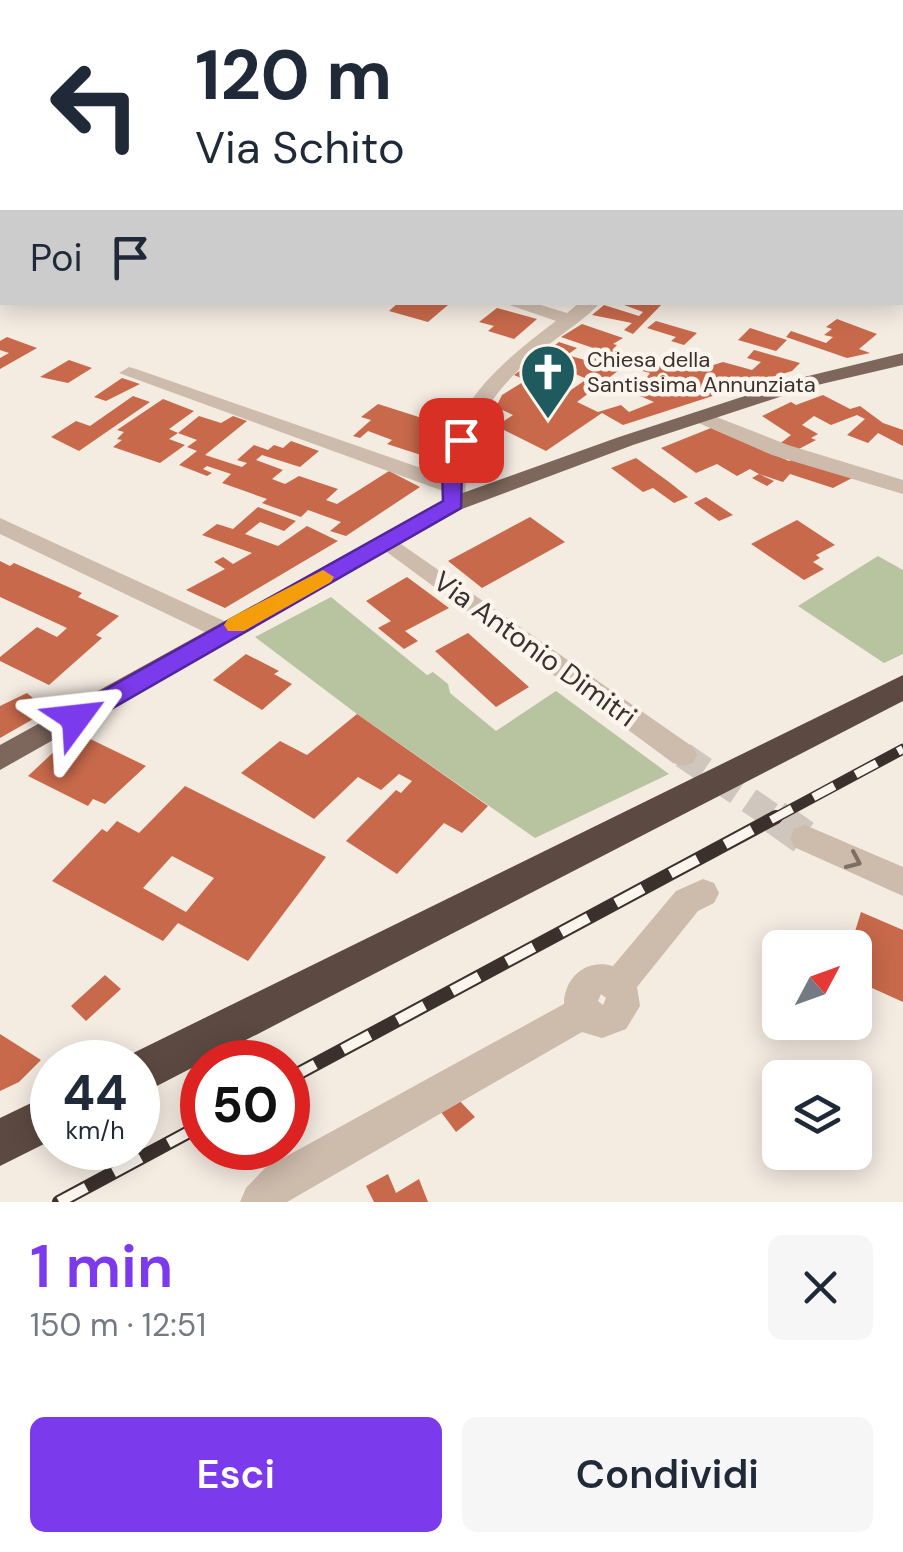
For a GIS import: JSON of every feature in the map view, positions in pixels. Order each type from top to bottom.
[{"type":"highway","points":[[160,1062],[903,687]]},
{"type":"highway","points":[[0,1143],[30,1127]]},
{"type":"main road","points":[[0,760],[388,542],[454,495],[807,382],[903,359]]},
{"type":"street","points":[[520,305],[571,320]]},
{"type":"street","points":[[129,373],[454,495],[452,469],[470,410],[509,368],[588,305]]},
{"type":"street","points":[[701,417],[780,450],[903,487]]},
{"type":"street","points":[[0,525],[224,631]]},
{"type":"street","name":"Via Antonio Dimitri","points":[[388,542],[683,755]]},
{"type":"street","points":[[805,838],[903,882]]},
{"type":"street","points":[[260,1202],[278,1182],[585,1011],[580,996],[586,984],[600,979],[617,986],[687,901],[702,893]]},
{"type":"green space","points":[[878,556],[903,570],[903,654],[884,663],[798,606]]},
{"type":"green space","points":[[331,597],[427,675],[433,672],[448,684],[450,693],[496,731],[556,691],[669,774],[535,838],[357,714],[255,637]]},
{"type":"building","points":[[396,305],[448,305],[428,322],[389,311]]},
{"type":"building","points":[[604,305],[639,316],[643,312],[624,305],[661,305],[633,334],[624,330],[632,323],[592,315]]},
{"type":"building","points":[[497,308],[537,319],[514,339],[488,331],[494,326],[479,322]]},
{"type":"building","points":[[837,319],[877,334],[859,349],[870,353],[847,358],[786,337],[791,331],[826,343],[833,337],[824,335],[832,329],[826,327]]},
{"type":"building","points":[[656,321],[697,333],[684,345],[671,341],[676,337],[647,328]]},
{"type":"building","points":[[582,324],[623,338],[613,344],[617,345],[612,350],[635,358],[577,402],[598,412],[621,405],[629,412],[654,402],[626,390],[635,383],[654,386],[643,383],[650,373],[635,369],[645,360],[663,367],[675,358],[707,367],[723,362],[752,370],[761,362],[747,358],[754,350],[800,363],[792,371],[732,389],[710,382],[722,393],[623,425],[602,413],[546,451],[496,426],[513,415],[496,407],[502,395],[523,382],[562,396],[587,379],[538,358],[559,342],[577,348],[567,355],[585,360],[599,350],[561,337]]},
{"type":"building","points":[[750,328],[787,340],[776,351],[738,340]]},
{"type":"building","points":[[7,337],[37,348],[0,369],[0,358],[9,353],[0,350],[0,341]]},
{"type":"building","points":[[69,360],[92,368],[68,383],[40,377]]},
{"type":"building","points":[[529,364],[565,376],[547,389],[514,375]]},
{"type":"building","points":[[122,378],[140,384],[106,401],[94,397]]},
{"type":"building","points":[[823,395],[850,409],[860,406],[883,423],[903,430],[903,446],[878,433],[868,443],[847,435],[865,419],[857,415],[831,425],[814,416],[802,425],[818,434],[811,438],[816,440],[795,451],[778,445],[791,435],[762,416],[791,402],[796,405]]},
{"type":"building","points":[[133,396],[150,402],[79,451],[51,437],[76,421],[90,426]]},
{"type":"building","points":[[163,399],[194,411],[169,429],[178,433],[169,439],[185,445],[160,463],[113,447],[122,440],[117,439],[124,432],[117,430]]},
{"type":"building","points":[[378,404],[444,425],[421,455],[387,444],[392,440],[368,431],[360,438],[353,436],[371,420],[361,417]]},
{"type":"building","points":[[199,416],[221,423],[233,416],[247,421],[205,455],[242,467],[247,463],[237,460],[254,445],[268,450],[274,445],[283,448],[291,441],[319,451],[300,467],[262,455],[256,460],[283,470],[272,479],[285,484],[299,476],[338,489],[326,500],[337,504],[389,471],[420,487],[346,536],[330,531],[341,522],[308,510],[301,517],[262,503],[267,499],[222,483],[231,474],[207,466],[203,469],[212,473],[207,476],[179,465],[197,451],[187,447],[197,440],[178,433]]},
{"type":"building","points":[[711,428],[789,461],[795,458],[854,477],[833,488],[790,474],[783,482],[750,469],[737,476],[717,464],[696,473],[661,448]]},
{"type":"building","points":[[636,458],[688,497],[674,503],[653,488],[643,492],[611,468]]},
{"type":"building","points":[[759,474],[774,481],[767,486],[752,478]]},
{"type":"building","points":[[706,497],[733,515],[719,521],[694,503]]},
{"type":"building","points":[[258,507],[296,521],[284,531],[260,522],[245,534],[278,546],[307,526],[338,541],[225,608],[186,590],[225,569],[214,562],[223,557],[233,564],[252,553],[202,535],[217,524],[233,529]]},
{"type":"building","points":[[530,517],[565,542],[482,588],[448,561]]},
{"type":"building","points":[[797,520],[835,545],[816,555],[820,558],[813,562],[824,569],[804,580],[751,544]]},
{"type":"building","points":[[0,561],[10,566],[14,563],[82,593],[78,597],[119,616],[96,635],[102,638],[49,685],[0,661],[0,657],[37,627],[57,637],[67,628],[0,597]]},
{"type":"building","points":[[407,577],[449,608],[405,631],[418,641],[404,649],[378,628],[391,621],[366,601]]},
{"type":"building","points":[[468,633],[529,687],[496,707],[435,651]]},
{"type":"building","points":[[246,654],[279,671],[274,674],[292,684],[262,710],[213,680]]},
{"type":"building","points":[[27,693],[34,699],[22,706],[35,718],[0,738],[0,706]]},
{"type":"building","points":[[357,714],[488,806],[462,833],[444,823],[397,874],[346,841],[396,790],[401,793],[412,781],[399,774],[381,790],[358,777],[314,819],[241,773],[280,741],[307,755]]},
{"type":"building","points":[[82,735],[146,766],[105,804],[93,799],[88,806],[28,776],[59,747],[64,749]]},
{"type":"building","points":[[185,786],[326,857],[248,961],[178,923],[163,941],[52,881],[102,829],[107,832],[117,821],[139,833]],"holes":[[[172,856],[214,878],[186,912],[143,888]]]},
{"type":"building","points":[[861,912],[903,930],[903,1002],[872,988],[872,930],[855,930]]},
{"type":"building","points":[[105,975],[121,989],[86,1021],[71,1006]]},
{"type":"building","points":[[0,1034],[30,1053],[30,1071],[19,1082],[0,1091]]},
{"type":"building","points":[[457,1098],[475,1117],[456,1132],[441,1112]]},
{"type":"building","points":[[388,1174],[396,1193],[419,1179],[428,1202],[374,1202],[366,1186]]},
{"type":"tunnel","points":[[683,755],[778,820]]},
{"type":"tunnel","points":[[775,817],[805,838]]},
{"type":"railway","points":[[771,820],[903,749]]},
{"type":"railway","points":[[310,1067],[776,817]]},
{"type":"railway","points":[[59,1202],[180,1137]]},
{"type":"slow traffic","points":[[236,625],[323,577]]},
{"type":"place","name":"Chiesa della Santissima Annunziata","points":[[548,421]]},
{"type":"route","points":[[76,718],[454,504],[452,469],[461,440]]}]
